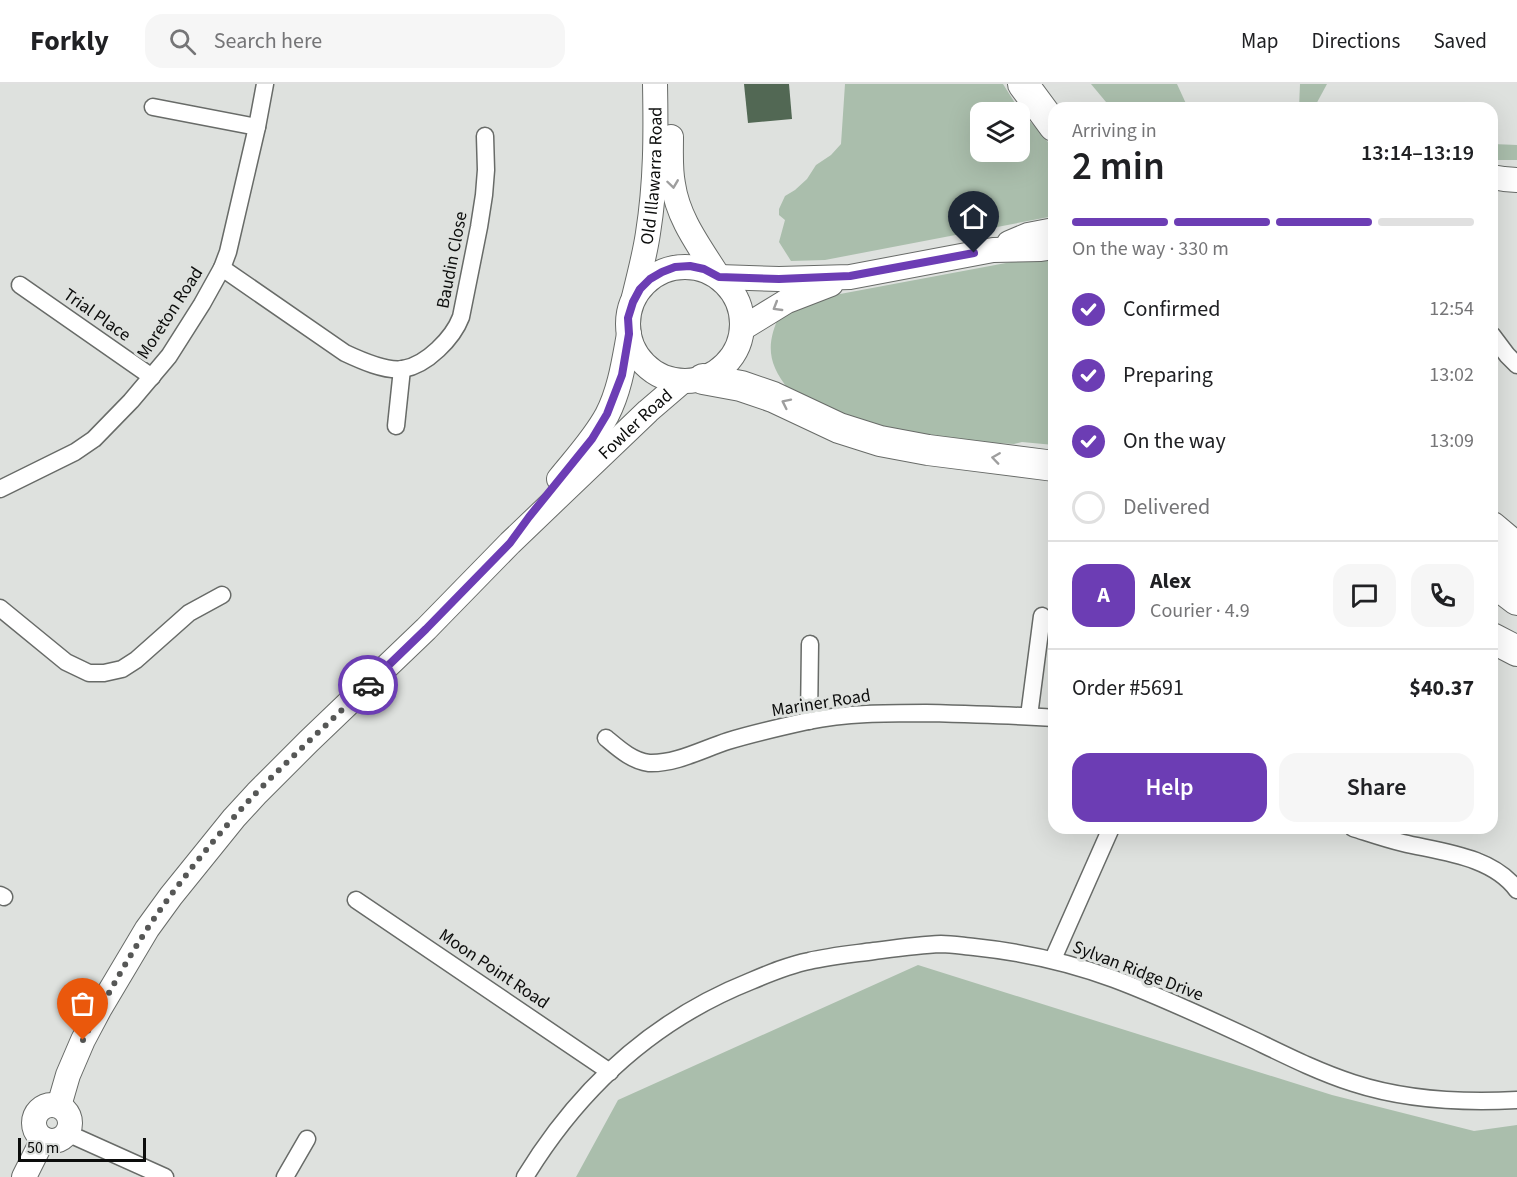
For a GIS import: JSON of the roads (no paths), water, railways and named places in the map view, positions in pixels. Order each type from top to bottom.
[{"type":"highway","points":[[1023,84],[1048,118]]},
{"type":"highway","points":[[1046,84],[1059,102]]},
{"type":"highway","points":[[693,380],[741,386],[772,397],[839,428],[880,441],[928,450],[1048,465]]},
{"type":"highway","points":[[1498,532],[1517,548]]},
{"type":"highway","points":[[1498,559],[1517,573]]},
{"type":"highway","points":[[1498,586],[1517,600]]},
{"type":"highway","points":[[1498,641],[1517,651]]},
{"type":"street","name":"Moreton Road","points":[[0,489],[85,446],[111,422],[169,356],[202,304],[228,252],[265,84]]},
{"type":"street","name":"Old Illawarra Road","points":[[633,302],[648,235],[653,195],[656,84]]},
{"type":"street","name":"Old Illawarra Road","points":[[671,84],[671,165],[676,198],[687,227],[718,277]]},
{"type":"street","points":[[153,107],[257,127]]},
{"type":"street","name":"Baudin Close","points":[[402,369],[428,357],[448,340],[461,317],[484,195],[486,136]]},
{"type":"street","points":[[718,277],[779,279],[850,276],[1045,240]]},
{"type":"street","points":[[690,266],[704,269],[718,277],[733,291],[741,309],[743,328],[739,345],[718,371],[693,380],[664,377],[648,367],[636,352],[629,334],[628,318],[633,302],[640,289],[662,272],[675,267],[690,266]]},
{"type":"street","points":[[222,268],[345,353],[366,363],[402,369],[396,426]]},
{"type":"street","points":[[743,328],[787,301],[850,276]]},
{"type":"street","name":"Trial Place","points":[[20,285],[152,377]]},
{"type":"street","name":"Fowler Road","points":[[510,543],[592,439],[607,414],[622,375],[629,334]]},
{"type":"street","points":[[1498,343],[1517,365]]},
{"type":"street","name":"Fowler Road","points":[[59,1106],[83,1040],[147,929],[204,854],[256,793],[648,411],[693,380]]},
{"type":"street","points":[[0,608],[66,662],[89,673],[104,673],[122,669],[136,660],[189,613],[222,595]]},
{"type":"street","points":[[1029,716],[1042,616]]},
{"type":"street","points":[[809,721],[810,644]]},
{"type":"street","name":"Mariner Road","points":[[606,738],[621,751],[646,763],[676,759],[739,738],[809,721],[868,714],[952,713],[1048,718]]},
{"type":"street","points":[[1053,959],[1109,834]]},
{"type":"street","points":[[1373,834],[1481,863],[1503,876],[1517,890]]},
{"type":"street","name":"Moon Point Road","points":[[356,900],[610,1072]]},
{"type":"street","name":"Sylvan Ridge Drive","points":[[525,1177],[573,1109],[655,1032],[689,1011],[737,986],[806,961],[915,946],[944,944],[994,949],[1053,959],[1125,984],[1207,1018],[1306,1065],[1352,1083],[1426,1098],[1477,1102],[1517,1100]]},
{"type":"street","points":[[47,1106],[59,1106],[69,1118],[69,1128],[59,1140],[48,1141],[38,1135],[35,1130],[37,1112],[47,1106]]},
{"type":"street","points":[[67,1133],[165,1177]]},
{"type":"street","points":[[285,1177],[307,1138]]},
{"type":"street","points":[[24,1177],[43,1139]]}]
